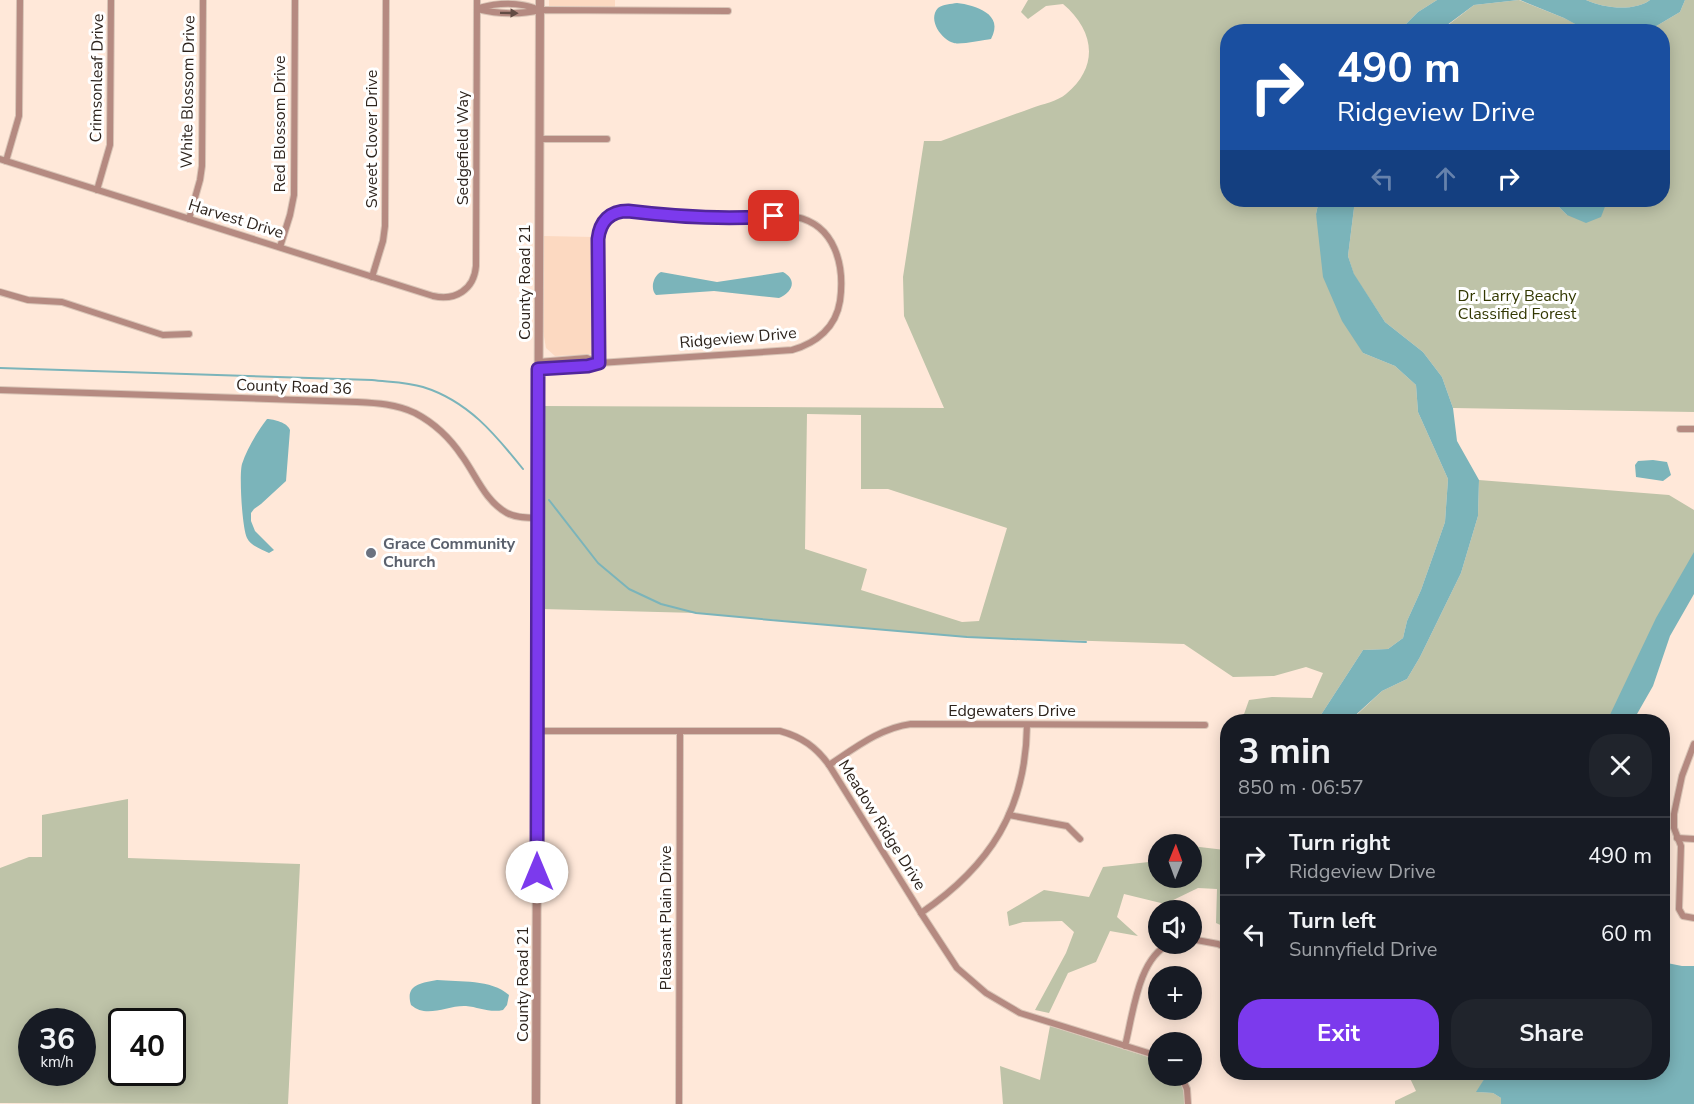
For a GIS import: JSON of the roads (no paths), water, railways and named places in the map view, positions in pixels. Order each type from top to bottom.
[{"type":"street","points":[[3,160],[19,116],[20,0]]},
{"type":"street","name":"Crimsonleaf Drive","points":[[97,190],[110,145],[111,0]]},
{"type":"street","name":"White Blossom Drive","points":[[189,219],[202,166],[203,0]]},
{"type":"street","name":"Red Blossom Drive","points":[[280,247],[291,215],[294,195],[295,0]]},
{"type":"street","name":"Sweet Clover Drive","points":[[372,277],[385,226],[386,0]]},
{"type":"street","name":"Sedgefield Way","points":[[464,292],[473,279],[476,266],[477,0]]},
{"type":"street","name":"County Road 21","points":[[536,1104],[540,0]]},
{"type":"street","points":[[477,9],[493,4],[525,4],[540,10],[728,11]]},
{"type":"street","points":[[540,139],[607,139]]},
{"type":"street","name":"Harvest Drive","points":[[3,160],[440,298],[452,297],[464,292]]},
{"type":"street","name":"Ridgeview Drive","points":[[538,365],[588,366],[599,363],[792,350],[811,343],[829,327],[836,316],[840,297],[839,258],[829,238],[813,223],[784,216],[703,219],[628,211],[614,213],[604,221],[598,239],[599,363]]},
{"type":"street","points":[[0,292],[27,300],[62,302],[163,335],[189,334]]},
{"type":"street","name":"County Road 36","points":[[0,390],[357,402],[398,407],[415,413],[446,436],[462,455],[486,494],[498,507],[518,517],[538,518]]},
{"type":"street","points":[[1680,429],[1694,429]]},
{"type":"street","name":"Edgewaters Drive","points":[[829,765],[883,731],[911,724],[1205,725]]},
{"type":"street","points":[[921,913],[948,895],[978,865],[991,848],[1009,815],[1021,781],[1027,725]]},
{"type":"street","name":"Pleasant Plain Drive","points":[[679,1104],[680,731]]},
{"type":"street","name":"Meadow Ridge Drive","points":[[538,732],[780,731],[792,734],[808,743],[829,765],[957,968],[972,982],[1001,1004],[1040,1020],[1148,1053]]},
{"type":"street","points":[[1694,744],[1682,776],[1674,814],[1674,828],[1681,846],[1679,907],[1681,915],[1694,918]]},
{"type":"street","points":[[1009,815],[1067,826],[1080,839]]},
{"type":"street","points":[[1677,838],[1694,839]]},
{"type":"street","points":[[1202,941],[1220,946]]},
{"type":"street","points":[[1125,1046],[1144,971],[1155,954]]},
{"type":"street","points":[[1186,1086],[1188,1104]]},
{"type":"water","points":[[1437,0],[1519,0],[1474,5],[1448,24],[1406,24],[1418,12]]},
{"type":"water","points":[[1520,0],[1586,0],[1618,8],[1636,6],[1650,0],[1685,0],[1680,12],[1660,24],[1575,24]]},
{"type":"water","points":[[957,3],[972,6],[986,12],[991,17],[994,30],[991,39],[957,43],[949,41],[941,34],[935,24],[935,13],[942,6]]},
{"type":"water","points":[[1318,207],[1354,207],[1348,256],[1354,274],[1385,322],[1423,352],[1442,377],[1453,408],[1457,441],[1479,480],[1478,516],[1461,573],[1420,657],[1407,679],[1382,691],[1357,714],[1322,714],[1363,650],[1388,649],[1403,638],[1407,621],[1421,590],[1445,522],[1448,479],[1418,412],[1416,385],[1395,366],[1363,353],[1342,321],[1323,277],[1316,214]]},
{"type":"water","points":[[1559,207],[1605,207],[1601,217],[1586,223],[1567,215]]},
{"type":"water","points":[[661,272],[717,282],[783,272],[791,279],[792,286],[784,296],[779,298],[714,291],[656,295],[653,283]]},
{"type":"water","points":[[267,419],[284,423],[290,430],[286,481],[251,513],[255,531],[274,550],[269,553],[254,545],[247,538],[241,489],[241,470],[244,458]]},
{"type":"water","points":[[1638,461],[1667,462],[1671,475],[1663,481],[1636,477],[1635,465]]},
{"type":"water","points":[[1694,552],[1694,594],[1670,636],[1653,686],[1637,714],[1610,714],[1656,618]]},
{"type":"water","points":[[1670,964],[1694,966],[1694,1104],[1501,1104],[1501,1098],[1493,1093],[1476,1092],[1484,1080],[1670,1080]]},
{"type":"water","points":[[437,980],[475,982],[493,986],[509,995],[507,1005],[503,1010],[498,1011],[459,1006],[424,1011],[411,1005],[410,993],[415,986]]},
{"type":"waterway","points":[[0,368],[372,380],[411,384],[439,393],[467,410],[491,431],[523,469]]},
{"type":"waterway","points":[[549,500],[598,563],[629,589],[661,604],[696,613],[782,621],[967,637],[1086,642]]},
{"type":"place","name":"Grace Community Church","points":[[371,553]]},
{"type":"park label","name":"Dr. Larry Beachy Classified Forest","points":[[1517,305]]}]
